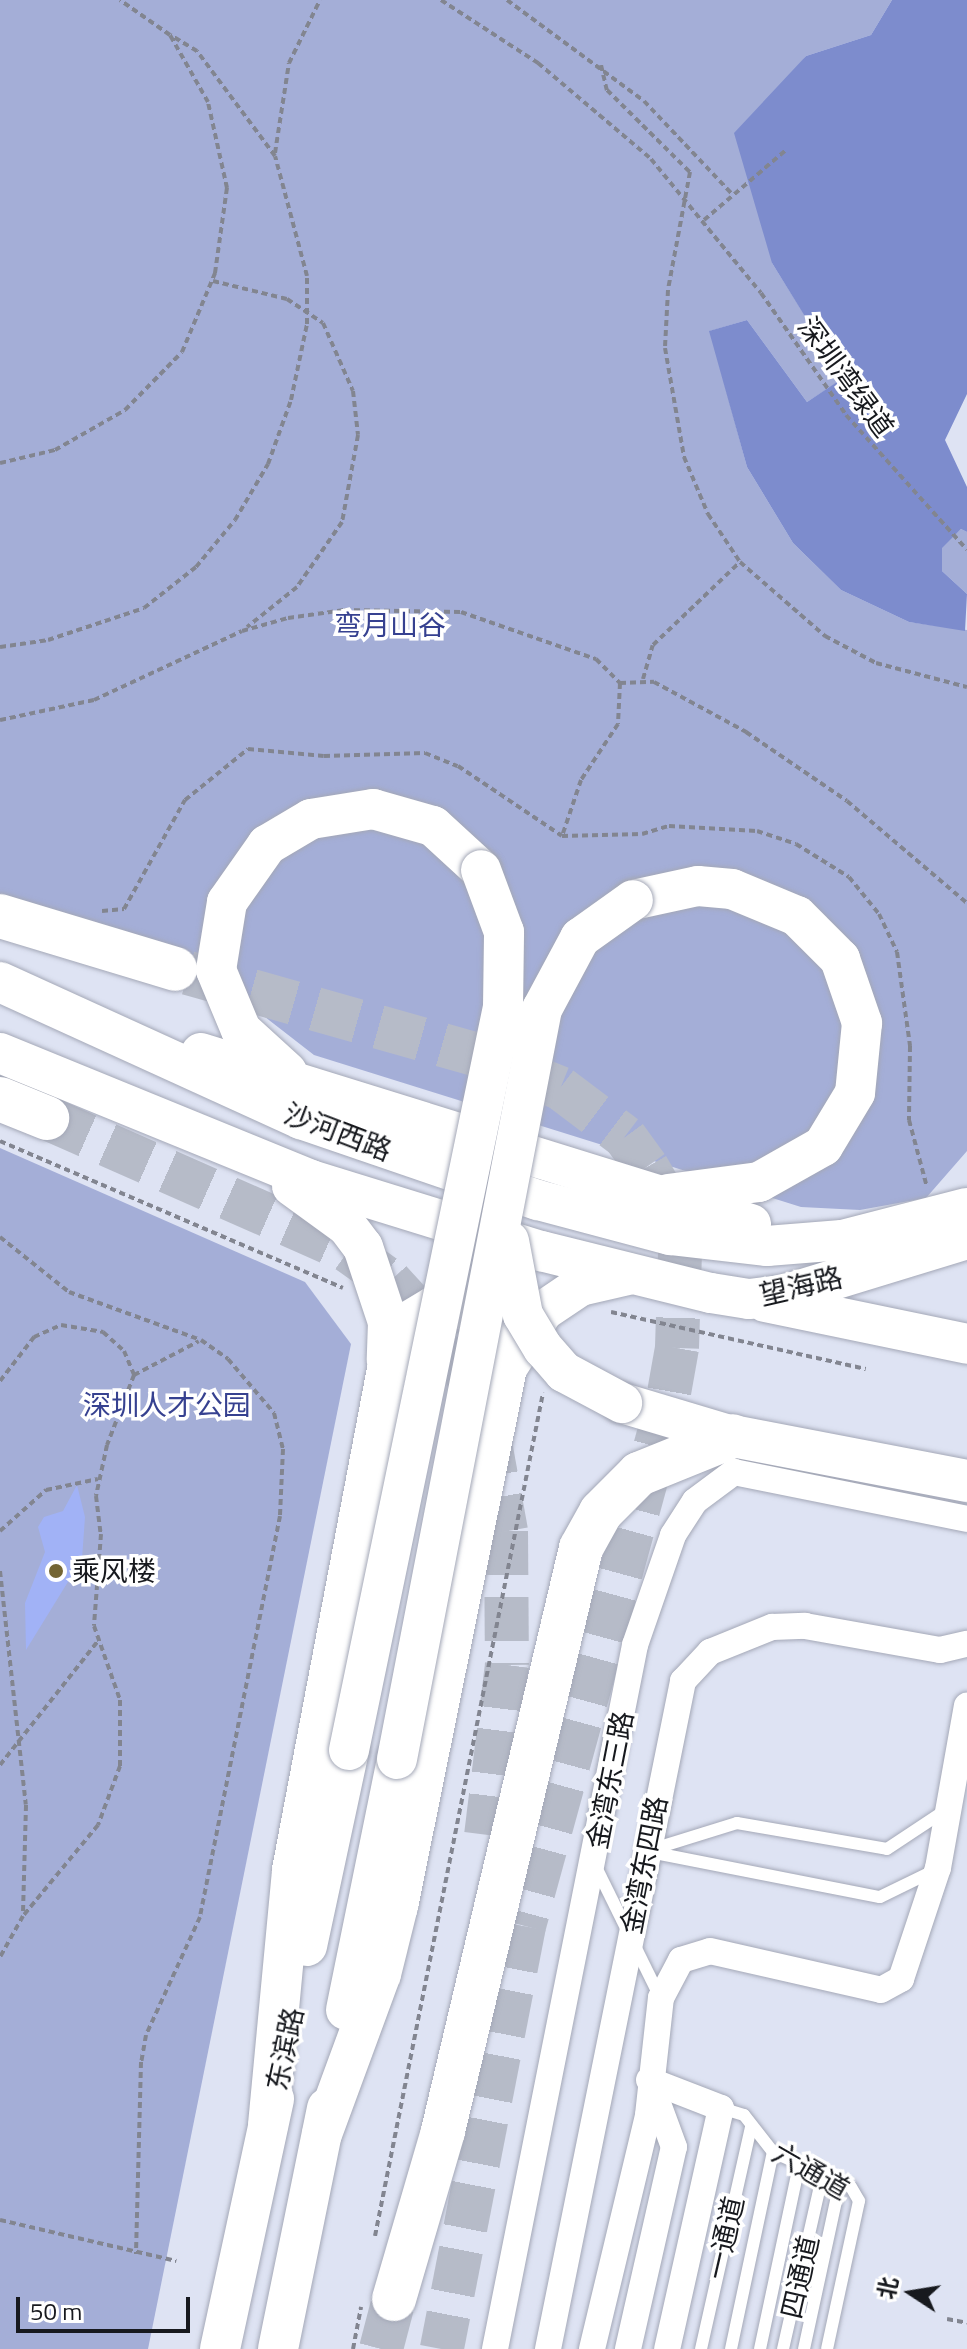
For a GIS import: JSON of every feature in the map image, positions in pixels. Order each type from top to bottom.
[{"type":"highway","points":[[0,916],[175,969]]},
{"type":"highway","points":[[0,1099],[47,1118]]},
{"type":"highway","points":[[486,1835],[394,2299],[443,2131],[581,1548],[601,1512],[639,1474],[733,1436],[967,1481]]},
{"type":"main road","name":"东滨路","points":[[220,2349],[349,1750],[503,1007],[504,932],[481,870],[433,826],[373,809],[311,819],[267,845],[244,872],[217,938],[225,1001],[258,1052],[315,1086]]},
{"type":"main road","points":[[623,1188],[700,1194],[782,1174],[823,1146],[842,1121],[862,1062],[854,989],[840,959],[797,916],[732,889],[698,886],[633,900],[580,938],[557,971],[542,1009],[510,1190],[508,1236],[523,1315],[564,1372],[622,1403],[733,1436]]},
{"type":"main road","name":"沙河西路","points":[[0,982],[301,1119],[538,1200],[692,1240]]},
{"type":"main road","points":[[57,1006],[727,1220],[842,1240]]},
{"type":"main road","name":"沙河西路","points":[[0,1053],[252,1160],[632,1275]]},
{"type":"main road","points":[[252,1160],[347,1226],[363,1247],[388,1322],[387,1369],[292,1870],[268,2125]]},
{"type":"main road","name":"东滨路","points":[[278,2349],[510,1190]]},
{"type":"main road","name":"望海路","points":[[692,1240],[767,1246],[842,1240],[967,1208]]},
{"type":"main road","name":"望海路","points":[[632,1275],[749,1299],[787,1294],[967,1239]]},
{"type":"main road","points":[[322,2134],[381,1974],[398,1906],[499,1390],[517,1348],[543,1311],[580,1286],[632,1275]]},
{"type":"main road","points":[[749,1299],[967,1344]]},
{"type":"main road","points":[[387,1369],[406,1323],[434,1306],[453,1305],[468,1310],[494,1336],[499,1390]]},
{"type":"street","name":"金湾东三路","points":[[495,2349],[635,1645],[673,1535],[712,1484],[734,1472],[967,1519]]},
{"type":"street","name":"金湾东四路","points":[[548,2349],[683,1681],[710,1652],[740,1636],[805,1626],[931,1650],[967,1644]]},
{"type":"street","points":[[592,2349],[648,2115],[649,2080],[661,1998],[681,1960],[710,1951],[881,1990],[901,1979],[938,1868],[967,1706]]},
{"type":"street","points":[[649,2080],[721,2108],[667,2349]]},
{"type":"street","points":[[628,2349],[674,2147],[649,2080]]},
{"type":"lane","points":[[647,1851],[737,1823],[887,1849],[949,1808]]},
{"type":"lane","points":[[647,1851],[880,1897],[938,1868]]},
{"type":"lane","points":[[594,1863],[661,1998]]},
{"type":"lane","name":"六通道","points":[[721,2108],[744,2115],[751,2128],[773,2152],[840,2182],[859,2201],[827,2349]]},
{"type":"lane","name":"一通道","points":[[701,2349],[751,2128]]},
{"type":"lane","points":[[731,2349],[773,2152]]},
{"type":"lane","points":[[760,2349],[799,2166]]},
{"type":"lane","name":"四通道","points":[[783,2349],[820,2186],[799,2166]]},
{"type":"lane","points":[[804,2349],[840,2182]]},
{"type":"path","points":[[0,647],[48,640],[144,608],[196,567],[235,520],[268,464],[291,400],[307,308],[300,237],[275,156],[197,51],[120,0]]},
{"type":"path","points":[[275,156],[289,63],[320,0]]},
{"type":"path","name":"深圳湾绿道","points":[[441,0],[592,105],[687,198],[846,415],[967,550]]},
{"type":"path","points":[[507,0],[601,65],[733,195]]},
{"type":"path","points":[[0,463],[55,450],[125,410],[182,352],[213,281],[227,188],[221,144],[192,66],[170,35]]},
{"type":"path","points":[[601,65],[607,90],[690,172],[668,290],[665,348],[672,406],[708,514],[740,562],[825,636],[876,663],[967,687]]},
{"type":"path","points":[[704,220],[787,149]]},
{"type":"path","points":[[0,720],[94,700],[242,631],[275,610],[321,557],[342,522],[358,435],[353,391],[341,355],[307,308],[213,281]]},
{"type":"path","points":[[643,679],[653,645],[740,562]]},
{"type":"path","points":[[242,631],[344,610],[461,612],[596,659],[620,683],[618,724],[581,780],[562,836]]},
{"type":"path","points":[[620,683],[643,679],[746,732],[847,801],[967,903]]},
{"type":"path","points":[[0,1141],[348,1290]]},
{"type":"path","points":[[0,1237],[69,1292],[201,1340],[251,1382],[274,1413],[285,1479],[200,1917],[146,2035],[136,2254]]},
{"type":"path","points":[[0,1381],[27,1342],[61,1325],[87,1326],[115,1340],[134,1375]]},
{"type":"path","points":[[0,1957],[23,1916],[98,1825],[120,1766],[120,1700],[97,1642],[98,1479],[134,1375],[201,1340]]},
{"type":"path","points":[[0,1531],[46,1490],[98,1479]]},
{"type":"path","points":[[0,1571],[8,1679],[19,1734],[26,1805],[23,1916]]},
{"type":"path","points":[[0,1765],[19,1734],[97,1642]]},
{"type":"path","points":[[0,2220],[176,2261]]},
{"type":"path","points":[[947,2319],[967,2323]]},
{"type":"green space","name":"弯月山谷","points":[[0,0],[892,0],[871,35],[806,56],[776,93],[772,263],[844,378],[807,402],[747,320],[710,331],[747,467],[793,543],[841,590],[909,622],[967,630],[967,1151],[926,1198],[860,1210],[801,1207],[314,1055],[189,958],[0,896]]},
{"type":"green space","points":[[961,529],[967,532],[967,594],[942,571],[942,547]]},
{"type":"green space","name":"深圳人才公园","points":[[0,1148],[305,1282],[351,1344],[148,2349],[0,2349]]},
{"type":"shaded area","points":[[892,0],[967,0],[967,394],[945,440],[967,487],[967,532],[961,529],[942,548],[942,571],[967,594],[965,631],[909,622],[841,590],[793,543],[747,467],[709,331],[747,320],[807,402],[843,378],[772,263],[734,133],[806,56],[871,35]]},
{"type":"building","name":"乘风楼","points":[[77,1485],[85,1517],[82,1559],[26,1650],[25,1603],[45,1552],[38,1527],[44,1517],[63,1511]]},
{"type":"tunnel","points":[[188,973],[475,1054],[560,1088],[625,1137],[647,1167],[669,1205],[680,1252],[677,1348],[667,1404],[524,1926],[442,2349]]},
{"type":"tunnel","points":[[47,1118],[348,1251],[390,1281],[447,1343],[471,1382],[488,1432],[506,1531],[507,1665],[486,1835]]},
{"type":"tunnel","points":[[381,2349],[394,2299]]},
{"type":"place","name":"乘风楼","points":[[56,1571]]}]
